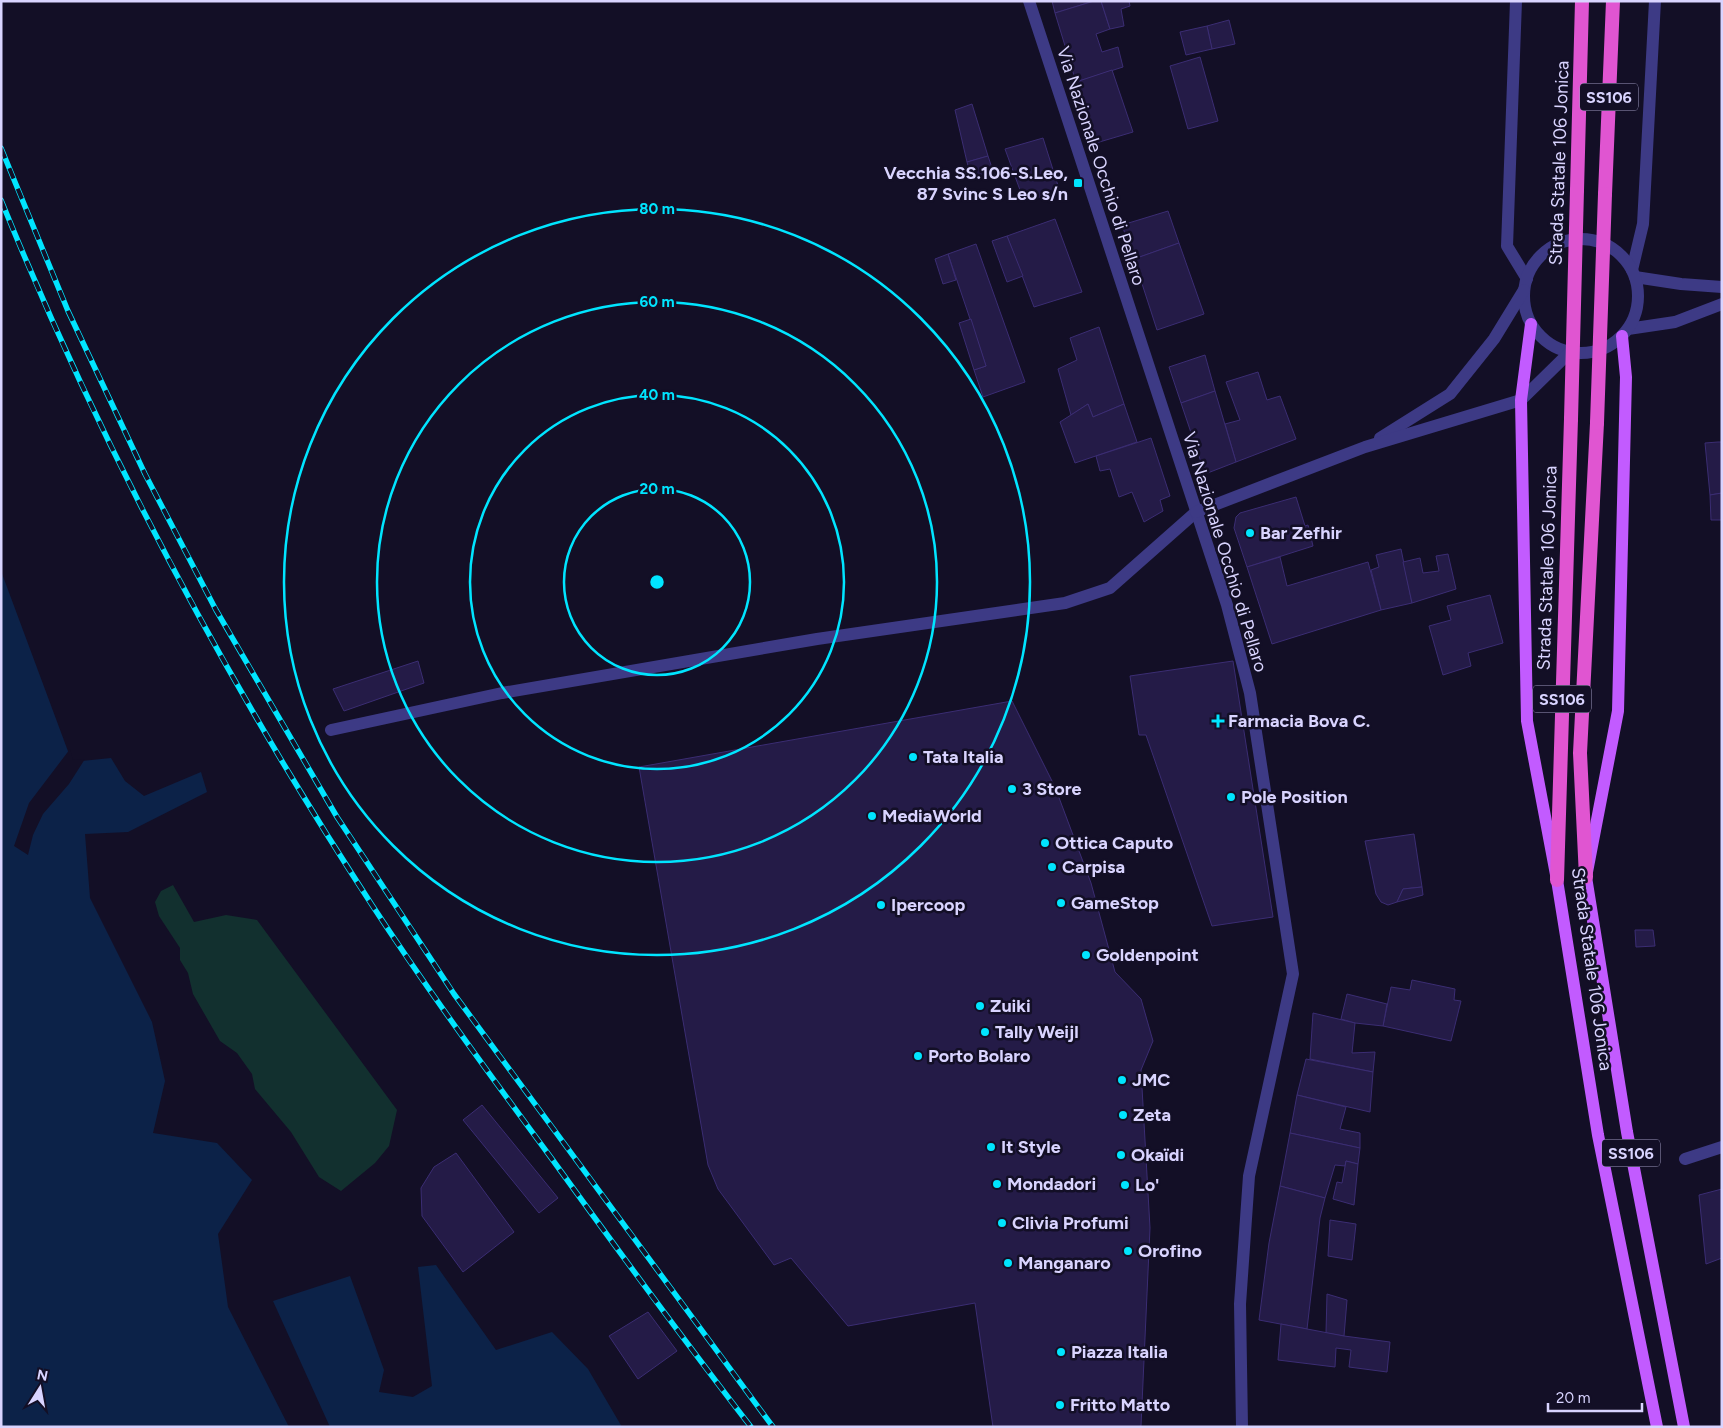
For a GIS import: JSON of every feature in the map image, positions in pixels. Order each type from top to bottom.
[{"type":"highway","name":"Strada Statale 106 Jonica","points":[[1556,880],[1582,1]]},
{"type":"highway","name":"Strada Statale 106 Jonica","points":[[1586,877],[1580,752],[1597,423],[1613,1]]},
{"type":"main road","points":[[1532,324],[1520,400],[1527,721],[1556,880]]},
{"type":"main road","points":[[1586,877],[1618,711],[1626,377],[1625,333]]},
{"type":"main road","name":"Strada Statale 106 Jonica","points":[[1586,877],[1627,1132],[1684,1427]]},
{"type":"main road","name":"Strada Statale 106 Jonica","points":[[1556,880],[1598,1135],[1657,1427]]},
{"type":"street","name":"Via Nazionale Occhio di Pellaro","points":[[1029,1],[1227,605],[1250,692],[1293,974],[1249,1176],[1240,1304],[1242,1427]]},
{"type":"street","points":[[1516,1],[1507,246],[1526,284],[1525,308],[1532,324],[1542,337],[1554,346],[1570,352],[1592,352],[1613,344],[1625,333],[1635,318],[1638,304],[1634,273],[1643,224],[1655,1]]},
{"type":"street","points":[[1365,447],[1450,394],[1494,339],[1540,256],[1550,248],[1576,239],[1589,239],[1603,243],[1625,259],[1634,273],[1681,284],[1722,286]]},
{"type":"street","points":[[1625,333],[1675,322],[1722,304]]},
{"type":"street","points":[[330,730],[511,691],[818,639],[1065,603],[1110,588],[1196,512],[1365,447],[1520,400],[1570,352]]},
{"type":"street","points":[[1685,1159],[1722,1147]]},
{"type":"green space","points":[[173,885],[194,922],[226,915],[257,920],[397,1110],[389,1146],[375,1163],[341,1191],[319,1177],[291,1132],[255,1089],[252,1074],[237,1053],[220,1041],[193,994],[188,973],[180,960],[180,948],[159,916],[155,902],[161,891]]},
{"type":"water","points":[[1,571],[72,762],[111,758],[125,781],[144,796],[201,772],[207,792],[128,832],[85,834],[90,898],[152,1022],[165,1081],[153,1133],[217,1143],[252,1180],[218,1234],[228,1307],[289,1427],[1,1427]]},
{"type":"water","points":[[436,1265],[496,1350],[552,1332],[588,1369],[622,1427],[330,1427],[273,1301],[350,1276],[384,1370],[379,1392],[413,1397],[432,1386],[418,1267]]},
{"type":"pier","points":[[70,749],[73,760],[85,759],[69,784],[43,814],[33,835],[28,855],[14,846],[29,803]]},
{"type":"building","points":[[1052,1],[1094,1],[1055,13]]},
{"type":"building","points":[[1094,1],[1101,1],[1110,29],[1096,34],[1102,52],[1118,47],[1123,67],[1076,82],[1055,13]]},
{"type":"building","points":[[1101,1],[1129,1],[1130,6],[1121,9],[1124,26],[1110,29]]},
{"type":"building","points":[[1229,20],[1235,44],[1212,49],[1207,26]]},
{"type":"building","points":[[1207,26],[1212,49],[1186,55],[1180,32]]},
{"type":"building","points":[[1200,57],[1218,121],[1188,129],[1170,66]]},
{"type":"building","points":[[1112,70],[1133,132],[1096,143],[1076,82]]},
{"type":"building","points":[[972,104],[988,156],[967,162],[955,110]]},
{"type":"building","points":[[1043,138],[1060,192],[1024,201],[1005,149]]},
{"type":"building","points":[[988,156],[994,174],[972,180],[967,162]]},
{"type":"building","points":[[1168,211],[1179,243],[1134,259],[1122,225]]},
{"type":"building","points":[[1055,219],[1082,292],[1034,307],[1007,236]]},
{"type":"building","points":[[1007,236],[1023,276],[1007,282],[992,241]]},
{"type":"building","points":[[1179,243],[1204,314],[1157,330],[1134,259]]},
{"type":"building","points":[[976,244],[1025,382],[983,397],[974,370],[986,366],[948,254]]},
{"type":"building","points":[[948,254],[956,280],[943,284],[935,259]]},
{"type":"building","points":[[971,319],[986,366],[974,370],[959,323]]},
{"type":"building","points":[[1099,327],[1124,404],[1093,417],[1088,404],[1071,415],[1058,369],[1077,360],[1070,338]]},
{"type":"building","points":[[1205,355],[1215,391],[1181,403],[1169,367]]},
{"type":"building","points":[[1258,372],[1267,400],[1280,396],[1296,439],[1236,462],[1225,424],[1240,420],[1226,382]]},
{"type":"building","points":[[1215,391],[1236,462],[1205,474],[1181,403]]},
{"type":"building","points":[[1088,404],[1093,417],[1124,404],[1137,442],[1075,463],[1060,422]]},
{"type":"building","points":[[1151,438],[1170,496],[1160,500],[1163,511],[1144,522],[1132,492],[1119,497],[1110,469],[1100,471],[1096,456]]},
{"type":"building","points":[[1722,442],[1722,493],[1710,495],[1705,443]]},
{"type":"building","points":[[1722,493],[1722,520],[1711,520],[1710,495]]},
{"type":"building","points":[[1296,497],[1305,526],[1308,525],[1313,546],[1247,567],[1234,528],[1236,517],[1240,513]]},
{"type":"building","points":[[1401,549],[1412,603],[1381,610],[1371,570],[1379,567],[1376,555]]},
{"type":"building","points":[[1448,554],[1456,589],[1412,603],[1403,562],[1420,558],[1423,573],[1439,571],[1436,556]]},
{"type":"building","points":[[1280,557],[1287,586],[1368,562],[1381,610],[1272,644],[1247,567]]},
{"type":"building","points":[[1490,595],[1503,643],[1468,653],[1471,666],[1443,675],[1429,626],[1451,620],[1447,606]]},
{"type":"building","points":[[418,661],[424,683],[344,711],[333,689]]},
{"type":"building","points":[[1233,661],[1273,917],[1212,926],[1146,735],[1139,735],[1130,676]]},
{"type":"building","name":"Porto Bolaro","points":[[1012,701],[1055,787],[1091,883],[1115,972],[1141,999],[1153,1041],[1141,1070],[1150,1228],[1141,1426],[1137,1427],[993,1427],[975,1303],[848,1326],[791,1258],[774,1265],[718,1189],[708,1165],[639,767]]},
{"type":"building","points":[[1414,834],[1422,887],[1403,889],[1397,902],[1388,905],[1381,902],[1376,894],[1365,841]]},
{"type":"building","points":[[1422,887],[1423,895],[1397,902],[1403,889]]},
{"type":"building","points":[[1635,930],[1653,930],[1655,946],[1636,947]]},
{"type":"building","points":[[1412,980],[1455,989],[1454,1000],[1461,1001],[1451,1041],[1383,1026],[1391,987],[1410,990]]},
{"type":"building","points":[[1347,994],[1387,1004],[1383,1026],[1355,1023],[1341,1019]]},
{"type":"building","points":[[1313,1013],[1355,1023],[1352,1053],[1375,1052],[1373,1072],[1310,1059]]},
{"type":"building","points":[[1306,1059],[1373,1072],[1370,1112],[1297,1095]]},
{"type":"building","points":[[1297,1095],[1346,1107],[1340,1129],[1360,1133],[1360,1148],[1290,1133]]},
{"type":"building","points":[[482,1105],[558,1198],[539,1213],[463,1120]]},
{"type":"building","points":[[1290,1133],[1360,1148],[1358,1164],[1346,1161],[1345,1166],[1335,1165],[1325,1198],[1280,1186]]},
{"type":"building","points":[[456,1153],[514,1232],[463,1272],[422,1216],[421,1188],[434,1167]]},
{"type":"building","points":[[1346,1161],[1358,1164],[1354,1205],[1333,1199],[1337,1182],[1342,1183]]},
{"type":"building","points":[[1280,1186],[1325,1198],[1320,1218],[1307,1329],[1259,1320],[1269,1243]]},
{"type":"building","points":[[1722,1189],[1722,1258],[1706,1264],[1699,1195]]},
{"type":"building","points":[[1330,1220],[1356,1224],[1352,1260],[1328,1256]]},
{"type":"building","points":[[1327,1294],[1347,1300],[1344,1336],[1326,1333]]},
{"type":"building","points":[[648,1312],[677,1351],[638,1379],[609,1336]]},
{"type":"building","points":[[1281,1324],[1344,1336],[1390,1342],[1387,1372],[1349,1367],[1351,1350],[1336,1348],[1335,1367],[1278,1360]]},
{"type":"railway","points":[[1,148],[68,311],[145,474],[216,610],[337,817],[454,994],[773,1427]]},
{"type":"railway","points":[[1,200],[40,292],[124,473],[217,649],[267,736],[372,905],[415,970],[650,1294],[751,1427]]},
{"type":"place","name":"Vecchia SS.106-S.Leo, 87 Svinc S Leo s/n","points":[[1078,183]]},
{"type":"place","name":"Bar Zefhir","points":[[1250,533]]},
{"type":"place","name":"Farmacia Bova C.","points":[[1218,721]]},
{"type":"place","name":"Tata Italia","points":[[913,757]]},
{"type":"place","name":"3 Store","points":[[1012,789]]},
{"type":"place","name":"Pole Position","points":[[1231,797]]},
{"type":"place","name":"MediaWorld","points":[[872,816]]},
{"type":"place","name":"Ottica Caputo","points":[[1045,843]]},
{"type":"place","name":"Carpisa","points":[[1052,867]]},
{"type":"place","name":"GameStop","points":[[1061,903]]},
{"type":"place","name":"Ipercoop","points":[[881,905]]},
{"type":"place","name":"Goldenpoint","points":[[1086,955]]},
{"type":"place","name":"Zuiki","points":[[980,1006]]},
{"type":"place","name":"Tally Weijl","points":[[985,1032]]},
{"type":"place","name":"Porto Bolaro","points":[[918,1056]]},
{"type":"place","name":"JMC","points":[[1122,1080]]},
{"type":"place","name":"Zeta","points":[[1123,1115]]},
{"type":"place","name":"It Style","points":[[991,1147]]},
{"type":"place","name":"Okaïdi","points":[[1121,1155]]},
{"type":"place","name":"Mondadori","points":[[997,1184]]},
{"type":"place","name":"Lo'","points":[[1125,1185]]},
{"type":"place","name":"Clivia Profumi","points":[[1002,1223]]},
{"type":"place","name":"Orofino","points":[[1128,1251]]},
{"type":"place","name":"Manganaro","points":[[1008,1263]]},
{"type":"place","name":"Piazza Italia","points":[[1061,1352]]},
{"type":"place","name":"Fritto Matto","points":[[1060,1405]]}]
